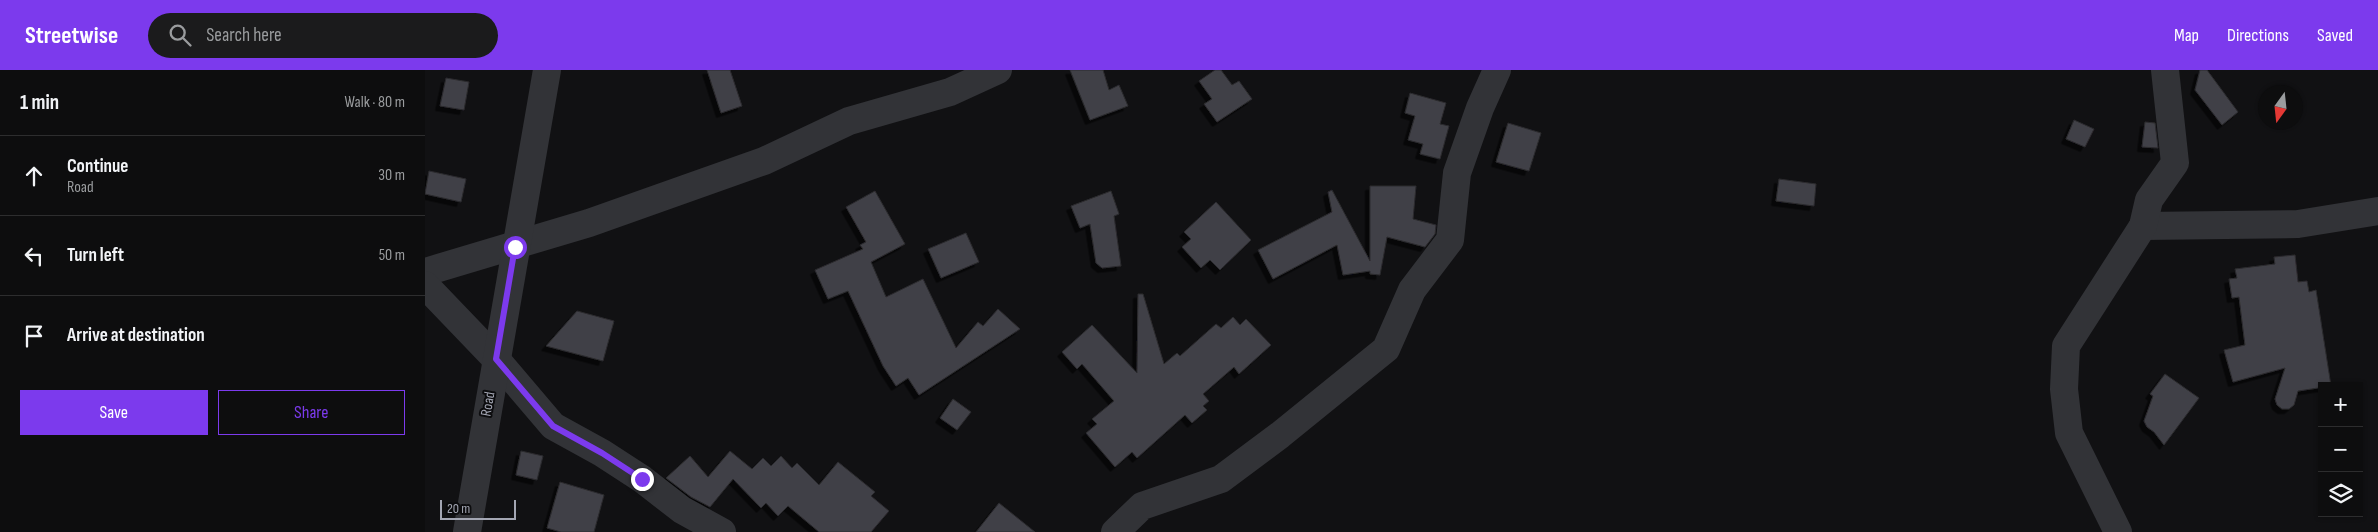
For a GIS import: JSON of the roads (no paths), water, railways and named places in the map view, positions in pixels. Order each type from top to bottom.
[{"type":"street","name":"Road","points":[[467,532],[547,70]]},
{"type":"street","points":[[425,272],[515,247],[764,162],[849,121],[950,92],[998,70]]},
{"type":"street","points":[[1115,532],[1143,506],[1221,479],[1280,435],[1385,350],[1412,290],[1450,240],[1457,173],[1480,108],[1497,70]]},
{"type":"street","points":[[2118,532],[2069,433],[2064,389],[2066,346],[2143,226],[2149,200],[2175,163],[2165,70]]},
{"type":"street","points":[[2143,226],[2298,224],[2378,211]]},
{"type":"street","points":[[425,285],[496,359],[553,426],[602,453],[642,479],[682,510],[722,532]]}]
